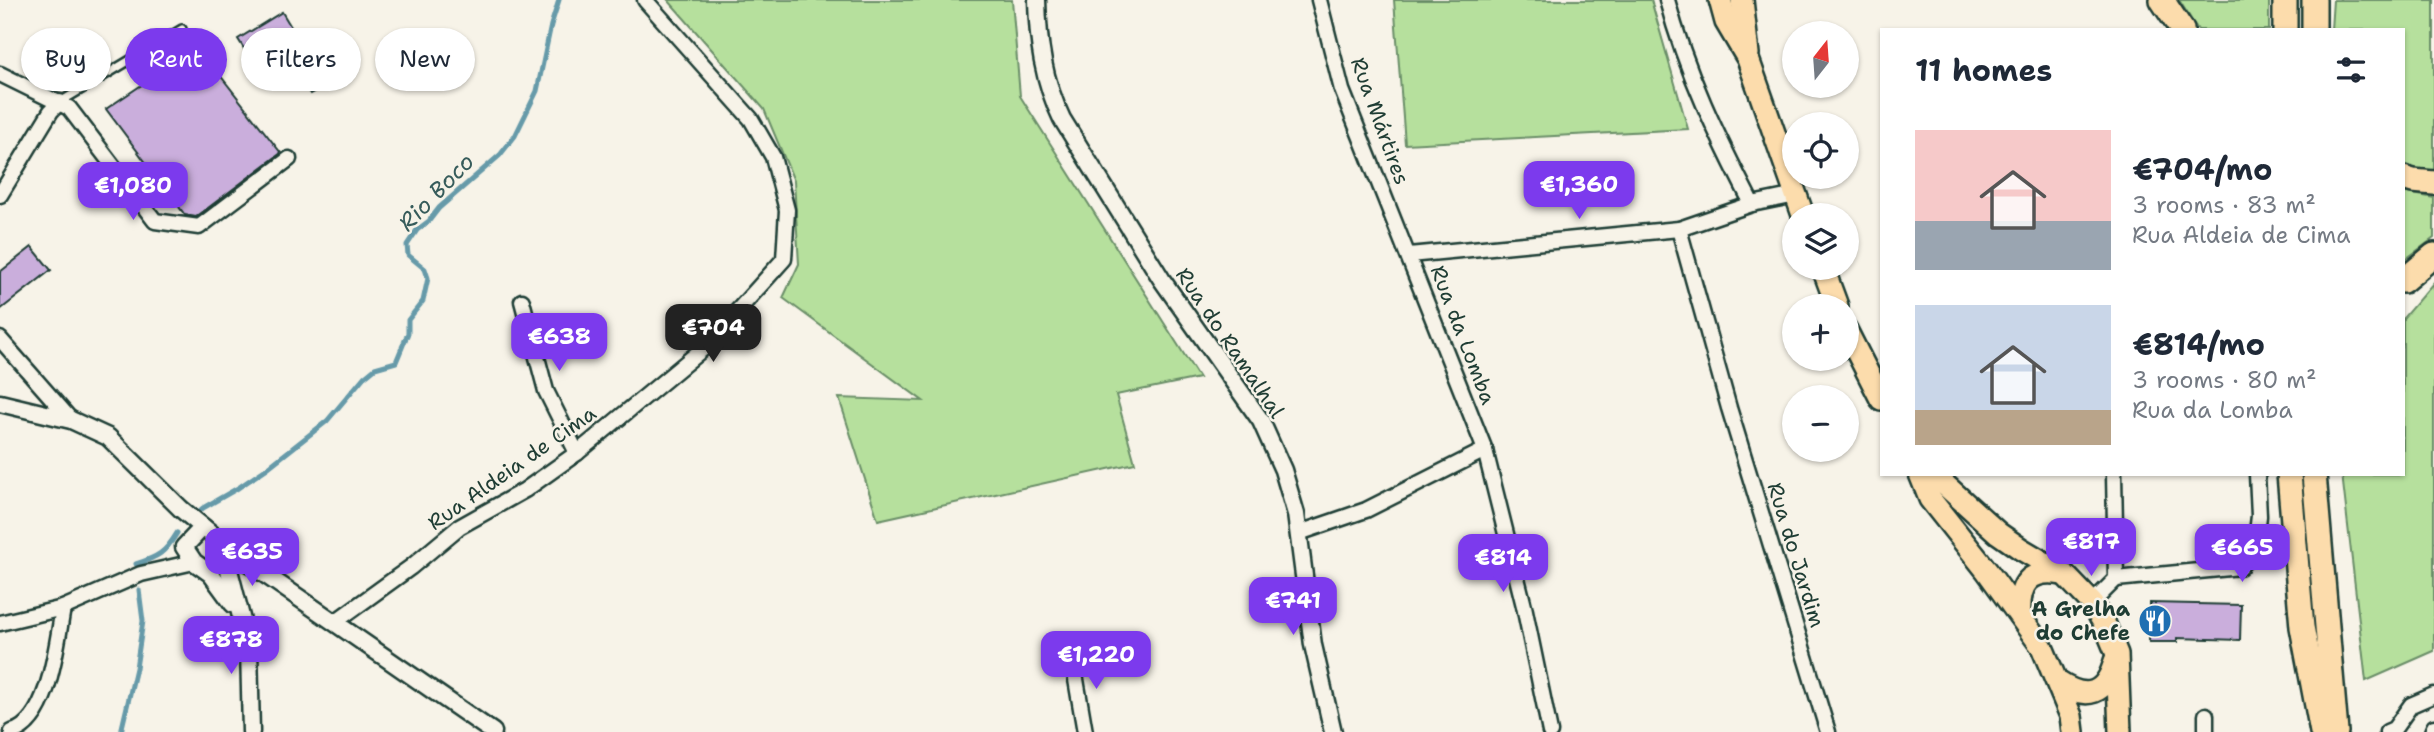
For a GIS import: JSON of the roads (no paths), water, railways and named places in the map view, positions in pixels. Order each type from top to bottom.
[{"type":"highway","points":[[2162,0],[2181,28]]},
{"type":"highway","points":[[2285,0],[2285,28]]},
{"type":"highway","points":[[2314,0],[2314,28]]},
{"type":"highway","points":[[2405,179],[2434,183]]},
{"type":"highway","points":[[2405,279],[2434,255]]},
{"type":"highway","points":[[2289,476],[2302,627],[2328,726]]},
{"type":"highway","points":[[2314,476],[2328,726]]},
{"type":"main road","points":[[1720,0],[1726,22],[1748,59],[1798,203]]},
{"type":"main road","points":[[1742,0],[1748,59]]},
{"type":"main road","points":[[1859,356],[1880,397]]},
{"type":"main road","points":[[1921,476],[1930,499],[2042,647],[2071,716],[2073,732]]},
{"type":"main road","points":[[1935,476],[1998,533],[2065,575],[2092,603],[2117,654],[2120,732]]},
{"type":"main road","points":[[2020,616],[2022,588],[2034,575],[2046,571],[2065,575]]},
{"type":"main road","points":[[2058,682],[2083,694],[2093,693],[2104,686],[2112,673],[2117,654]]},
{"type":"street","name":"Rua Aldeia de Cima","points":[[335,622],[411,567],[459,527],[525,490],[577,453],[705,347],[784,258],[787,210],[773,157],[751,119],[645,0]]},
{"type":"street","name":"Rua do Ramalhal","points":[[1037,0],[1039,48],[1051,97],[1079,148],[1162,279],[1261,421],[1286,479],[1298,533],[1313,645],[1333,732]]},
{"type":"street","name":"Rua Mártires","points":[[1319,0],[1342,90],[1409,255]]},
{"type":"street","points":[[1667,0],[1677,38],[1700,97],[1752,204]]},
{"type":"street","points":[[0,74],[69,108],[155,221],[199,227],[289,159]]},
{"type":"street","points":[[0,195],[51,111],[60,102]]},
{"type":"street","name":"Rua da Lomba","points":[[1550,732],[1524,606],[1485,450],[1409,255],[1679,229],[1752,204],[1782,205]]},
{"type":"street","name":"Rua do Jardim","points":[[1679,229],[1729,408],[1828,732]]},
{"type":"street","points":[[523,301],[546,391],[577,453]]},
{"type":"street","points":[[0,339],[71,420]]},
{"type":"street","points":[[0,402],[71,420],[108,437],[181,509],[240,557],[493,732]]},
{"type":"street","points":[[1298,533],[1366,510],[1485,450]]},
{"type":"street","points":[[2114,476],[2116,579]]},
{"type":"street","points":[[2092,603],[2116,579],[2240,567],[2255,549],[2259,516],[2257,476]]},
{"type":"street","points":[[160,569],[203,527]]},
{"type":"street","points":[[184,547],[194,562],[211,574],[240,615]]},
{"type":"street","points":[[211,574],[229,570],[240,557]]},
{"type":"street","points":[[0,622],[63,608],[141,574],[194,562]]},
{"type":"street","points":[[229,570],[249,648],[251,732]]},
{"type":"street","points":[[12,732],[18,730],[39,707],[50,682],[63,608]]},
{"type":"street","points":[[1072,656],[1085,732]]},
{"type":"street","points":[[2390,730],[2411,705],[2434,695]]},
{"type":"street","points":[[2206,715],[2206,732]]},
{"type":"street","points":[[2432,732],[2434,727]]},
{"type":"street","points":[[2390,730],[2410,732]]},
{"type":"lane","points":[[60,102],[125,63]]},
{"type":"waterway","name":"Rio Boco","points":[[195,515],[266,469],[327,421],[364,377],[375,368],[396,362],[408,333],[408,320],[423,301],[428,278],[425,269],[408,255],[407,245],[417,230],[500,155],[515,136],[537,91],[559,0]]},
{"type":"waterway","name":"Rio Boco","points":[[136,564],[160,553],[177,533]]},
{"type":"waterway","name":"Rio Boco","points":[[121,732],[136,668],[143,621],[139,590]]},
{"type":"place","name":"A Grelha do Chefe","points":[[2155,621]]}]
